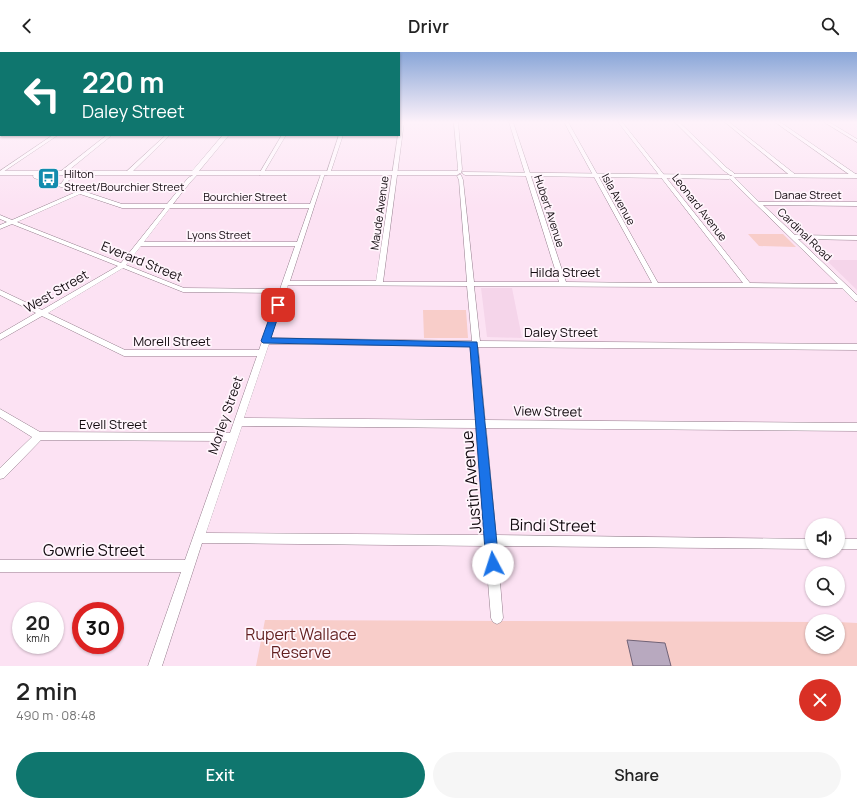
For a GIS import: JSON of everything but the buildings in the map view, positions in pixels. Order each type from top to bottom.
[{"type":"street","points":[[0,173],[33,151]]},
{"type":"street","points":[[62,173],[90,151]]},
{"type":"street","points":[[128,173],[152,151]]},
{"type":"street","name":"West Street","points":[[0,337],[123,266],[168,206],[213,151]]},
{"type":"street","points":[[261,174],[275,151]]},
{"type":"street","name":"Morley Street","points":[[155,666],[312,206],[335,151]]},
{"type":"street","name":"Maude Avenue","points":[[379,283],[398,151]]},
{"type":"street","name":"Justin Avenue","points":[[459,151],[471,284],[490,540],[498,618]]},
{"type":"street","name":"Hubert Avenue","points":[[520,151],[563,284]]},
{"type":"street","name":"Isla Avenue","points":[[582,151],[656,285]]},
{"type":"street","name":"Leonard Avenue","points":[[643,151],[748,285]]},
{"type":"street","name":"Cardinal Road","points":[[706,151],[857,299]]},
{"type":"street","points":[[763,151],[794,176]]},
{"type":"street","points":[[818,151],[856,176]]},
{"type":"street","points":[[0,173],[856,176]]},
{"type":"street","name":"Bourchier Street","points":[[37,173],[34,176],[122,206],[312,206]]},
{"type":"street","points":[[62,186],[66,179],[86,173]]},
{"type":"street","points":[[0,227],[80,192]]},
{"type":"street","name":"Danae Street","points":[[760,204],[857,204]]},
{"type":"street","name":"Everard Street","points":[[0,217],[186,291],[283,291]]},
{"type":"street","points":[[794,237],[857,238]]},
{"type":"street","name":"Lyons Street","points":[[139,244],[299,244]]},
{"type":"street","name":"Hilda Street","points":[[286,283],[843,286]]},
{"type":"street","name":"Morell Street","points":[[0,292],[124,352],[262,353]]},
{"type":"street","name":"Daley Street","points":[[266,341],[857,347]]},
{"type":"street","points":[[0,413],[39,436],[0,475]]},
{"type":"street","name":"View Street","points":[[238,422],[857,427]]},
{"type":"street","name":"Evell Street","points":[[39,436],[233,437]]},
{"type":"street","name":"Bindi Street","points":[[198,538],[805,544]]},
{"type":"street","points":[[845,544],[857,544]]},
{"type":"street","name":"Gowrie Street","points":[[0,566],[188,566]]},
{"type":"shaded area","points":[[826,260],[857,260],[857,290]]},
{"type":"shaded area","points":[[481,288],[512,288],[522,338],[487,337]]},
{"type":"green space","points":[[748,234],[783,234],[796,247],[759,246]]},
{"type":"green space","points":[[423,310],[466,310],[468,338],[424,338]]},
{"type":"green space","name":"Rupert Wallace Reserve","points":[[265,620],[805,622],[805,654],[845,654],[845,622],[857,623],[857,666],[256,666]]},
{"type":"place","name":"Hilton Street/Bourchier Street","points":[[49,179]]},
{"type":"route","points":[[278,305],[266,341],[474,344],[493,564]]}]
